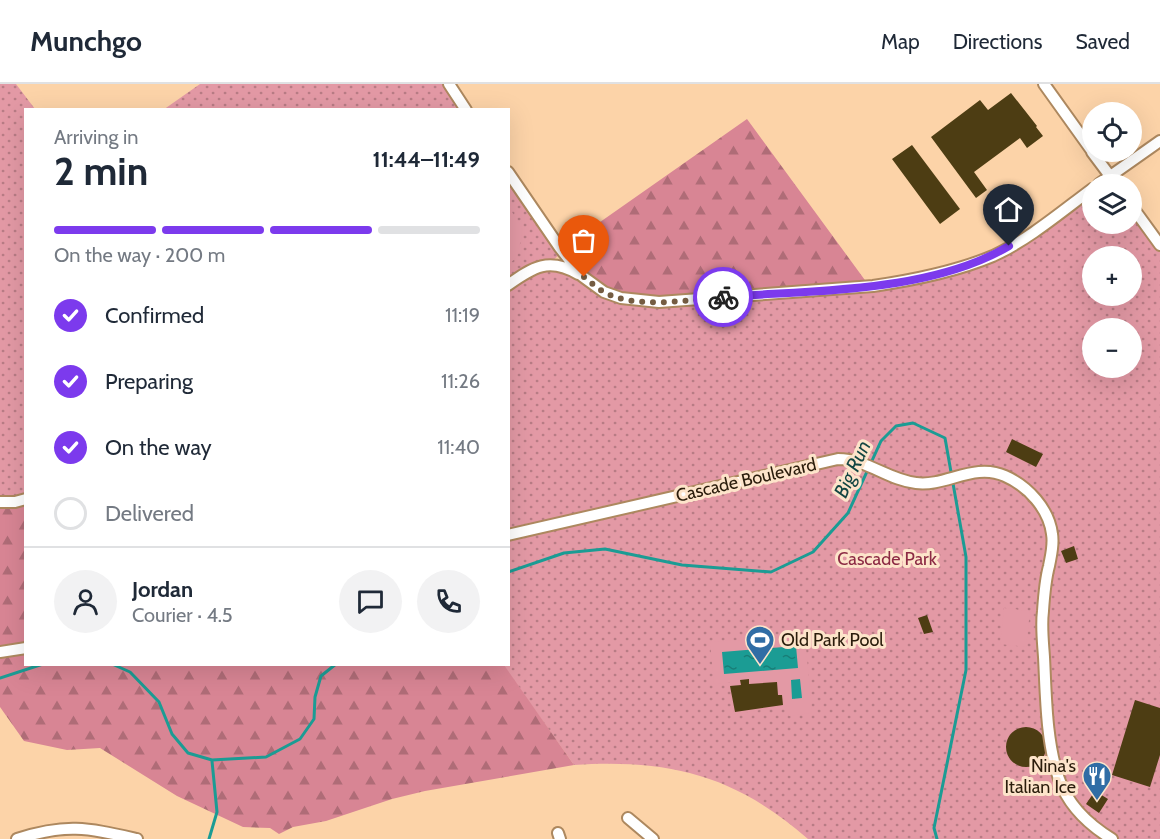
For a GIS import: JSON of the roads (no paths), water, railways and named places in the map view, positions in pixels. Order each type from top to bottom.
[{"type":"street","points":[[449,84],[465,108]]},
{"type":"street","points":[[1044,84],[1082,137]]},
{"type":"street","points":[[1120,174],[1160,141]]},
{"type":"street","points":[[510,175],[560,247],[584,277]]},
{"type":"street","points":[[544,265],[565,267],[584,277],[604,292],[640,302],[863,287],[901,282],[956,269],[994,255],[1082,196]]},
{"type":"street","points":[[1142,220],[1160,245]]},
{"type":"street","points":[[510,284],[530,270],[556,259],[560,247]]},
{"type":"street","name":"Cascade Boulevard","points":[[510,535],[838,459],[858,461],[918,484],[976,472],[993,472],[1006,476],[1022,486],[1036,500],[1047,517],[1052,534],[1053,549],[1045,585],[1042,614],[1053,756],[1059,780],[1070,802],[1083,818],[1109,837]]},
{"type":"street","points":[[0,502],[24,500]]},
{"type":"street","points":[[0,652],[24,648]]},
{"type":"street","points":[[628,818],[654,839]]},
{"type":"street","points":[[17,839],[64,828],[91,828],[137,839]]},
{"type":"water","points":[[796,646],[798,668],[724,674],[722,652]]},
{"type":"water","points":[[800,679],[802,698],[792,699],[791,680]]},
{"type":"waterway","name":"Big Run","points":[[510,571],[564,553],[605,549],[682,565],[771,572],[813,552],[848,513],[881,441],[896,426],[913,423],[945,438],[966,557],[966,670],[934,828],[937,839]]},
{"type":"waterway","name":"Big Run","points":[[0,678],[37,666]]},
{"type":"waterway","name":"Big Run","points":[[116,666],[130,672],[159,702],[172,734],[188,753],[212,760],[266,757],[300,739],[314,719],[315,697],[321,676],[334,666]]},
{"type":"waterway","points":[[209,839],[217,812],[212,761]]},
{"type":"place","name":"Old Park Pool","points":[[760,666]]},
{"type":"place","name":"Nina's Italian Ice","points":[[1097,802]]},
{"type":"park label","name":"Cascade Park","points":[[887,559]]}]
